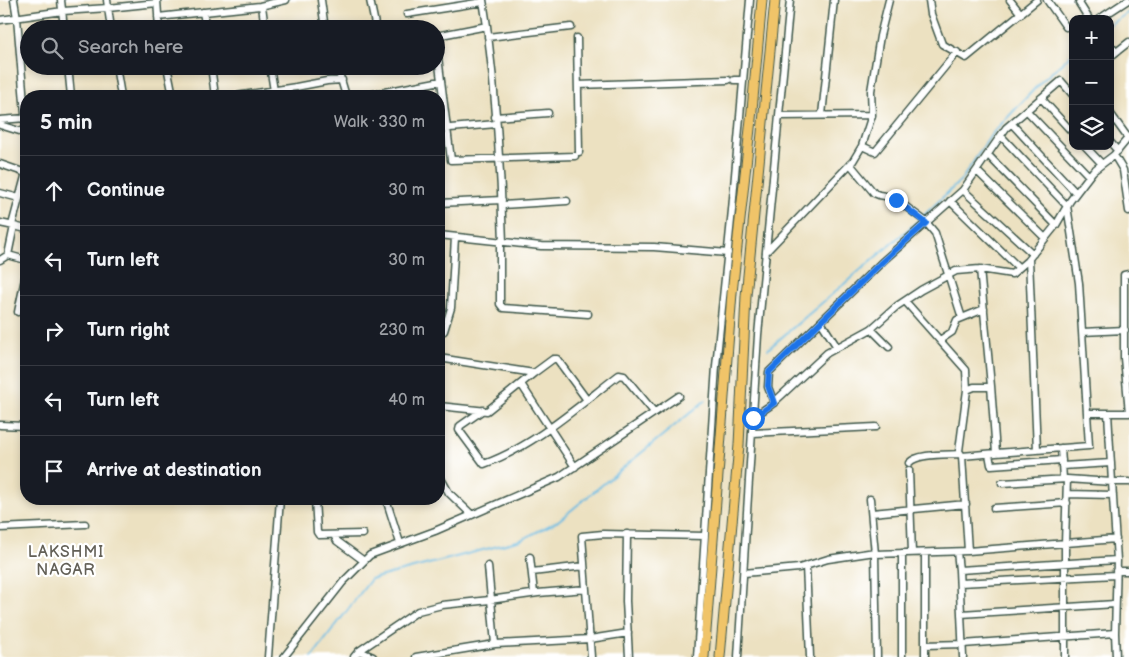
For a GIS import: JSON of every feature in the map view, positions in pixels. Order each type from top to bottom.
[{"type":"highway","points":[[704,657],[732,293],[762,0]]},
{"type":"highway","points":[[720,657],[739,444],[746,296],[775,0]]},
{"type":"highway","points":[[736,166],[746,167]]},
{"type":"street","points":[[14,0],[20,51]]},
{"type":"street","points":[[61,0],[64,20]]},
{"type":"street","points":[[107,0],[110,20]]},
{"type":"street","points":[[158,17],[262,6],[274,1],[286,0]]},
{"type":"street","points":[[321,0],[324,20]]},
{"type":"street","points":[[370,0],[374,20]]},
{"type":"street","points":[[697,657],[710,432],[750,0]]},
{"type":"street","points":[[738,657],[758,336],[790,0]]},
{"type":"street","points":[[822,115],[834,0]]},
{"type":"street","points":[[766,252],[850,164],[862,146],[872,115],[871,92],[880,36],[889,0]]},
{"type":"street","points":[[929,0],[931,14],[942,44],[966,58],[1037,0]]},
{"type":"street","points":[[1010,0],[1021,14]]},
{"type":"street","points":[[1047,0],[1066,27]]},
{"type":"street","points":[[1081,0],[1079,3],[1086,15]]},
{"type":"street","points":[[1105,15],[1128,0]]},
{"type":"street","points":[[0,20],[157,1],[158,20]]},
{"type":"street","points":[[406,14],[483,1],[496,120],[502,202],[500,304],[503,308],[588,314]]},
{"type":"street","points":[[262,6],[264,20]]},
{"type":"street","points":[[204,12],[205,20]]},
{"type":"street","points":[[445,34],[487,26]]},
{"type":"street","points":[[488,37],[571,27]]},
{"type":"street","points":[[445,112],[451,160],[499,160],[577,154],[577,38]]},
{"type":"street","points":[[1114,50],[1116,52],[1129,42]]},
{"type":"street","points":[[862,146],[875,152],[957,52]]},
{"type":"street","points":[[22,75],[23,90]]},
{"type":"street","points":[[69,75],[70,90]]},
{"type":"street","points":[[118,75],[120,90]]},
{"type":"street","points":[[169,75],[172,90]]},
{"type":"street","points":[[212,75],[214,90]]},
{"type":"street","points":[[271,75],[274,90]]},
{"type":"street","points":[[340,75],[344,90]]},
{"type":"street","points":[[440,75],[442,90]]},
{"type":"street","points":[[280,90],[342,80]]},
{"type":"street","points":[[578,85],[743,80]]},
{"type":"street","points":[[395,90],[441,81]]},
{"type":"street","points":[[774,403],[768,386],[769,372],[883,261],[963,190],[1001,136],[1012,124],[1061,81],[1069,91]]},
{"type":"street","points":[[1041,98],[1069,129]]},
{"type":"street","points":[[1026,111],[1089,176]]},
{"type":"street","points":[[447,128],[548,113]]},
{"type":"street","points":[[779,116],[872,115]]},
{"type":"street","points":[[0,120],[20,118]]},
{"type":"street","points":[[753,418],[774,403],[828,353],[871,329],[921,290],[956,271],[980,269],[1012,274],[1031,256],[1056,225],[1089,176],[1116,153],[1128,137],[1114,118]]},
{"type":"street","points":[[1012,124],[1076,193]]},
{"type":"street","points":[[0,125],[20,131]]},
{"type":"street","points":[[908,463],[919,456],[992,454],[1089,446],[1079,283],[1067,206],[1001,136]]},
{"type":"street","points":[[1114,149],[1126,168],[1129,211]]},
{"type":"street","points":[[1089,150],[1102,164]]},
{"type":"street","points":[[988,154],[1056,225]]},
{"type":"street","points":[[0,164],[20,171]]},
{"type":"street","points":[[850,164],[874,193],[896,200],[926,222],[937,236],[962,318]]},
{"type":"street","points":[[976,171],[1045,238]]},
{"type":"street","points":[[963,190],[1031,256],[1037,450]]},
{"type":"street","points":[[0,193],[19,198]]},
{"type":"street","points":[[8,255],[20,194]]},
{"type":"street","points":[[445,203],[567,201]]},
{"type":"street","points":[[950,201],[1019,268]]},
{"type":"street","points":[[0,223],[20,228]]},
{"type":"street","points":[[445,236],[541,246],[654,247],[728,253]]},
{"type":"street","points":[[445,329],[451,308],[455,237]]},
{"type":"street","points":[[0,260],[8,255],[20,258]]},
{"type":"street","points":[[980,269],[991,387],[992,454],[990,465],[1111,463]]},
{"type":"street","points":[[1087,413],[1129,414],[1124,275],[1129,274]]},
{"type":"street","points":[[905,301],[966,370],[967,390],[959,450],[966,504],[968,551]]},
{"type":"street","points":[[18,312],[20,302]]},
{"type":"street","points":[[940,340],[950,333],[955,322],[984,310]]},
{"type":"street","points":[[821,322],[837,347]]},
{"type":"street","points":[[871,329],[888,346]]},
{"type":"street","points":[[1082,332],[1125,330]]},
{"type":"street","points":[[445,359],[534,374]]},
{"type":"street","points":[[445,407],[487,411],[553,359],[557,359],[587,400]]},
{"type":"street","points":[[483,410],[460,426],[459,430],[484,464],[501,458],[549,428],[621,375],[624,376],[654,412]]},
{"type":"street","points":[[520,384],[575,467]]},
{"type":"street","points":[[967,390],[974,387],[991,387]]},
{"type":"street","points":[[284,657],[343,582],[373,553],[472,515],[559,477],[680,396]]},
{"type":"street","points":[[1108,414],[1117,560],[1115,604],[1116,657]]},
{"type":"street","points":[[0,425],[20,426]]},
{"type":"street","points":[[752,433],[876,427]]},
{"type":"street","points":[[1061,448],[1067,494],[1065,657]]},
{"type":"street","points":[[909,470],[912,553]]},
{"type":"street","points":[[1002,483],[1065,479],[1129,482]]},
{"type":"street","points":[[445,486],[449,493],[472,515]]},
{"type":"street","points":[[1067,494],[1113,495]]},
{"type":"street","points":[[870,498],[875,553],[876,657]]},
{"type":"street","points":[[994,508],[1067,502]]},
{"type":"street","points":[[872,513],[966,504]]},
{"type":"street","points":[[268,657],[280,505]]},
{"type":"street","points":[[315,505],[317,533],[320,536],[364,534]]},
{"type":"street","points":[[388,505],[400,543]]},
{"type":"street","points":[[0,528],[85,524]]},
{"type":"street","points":[[591,657],[582,536],[627,534],[705,536]]},
{"type":"street","points":[[627,534],[629,657]]},
{"type":"street","points":[[334,535],[337,541],[364,561]]},
{"type":"street","points":[[744,573],[806,566],[828,559],[875,553],[957,552],[1116,539]]},
{"type":"street","points":[[957,552],[964,657]]},
{"type":"street","points":[[902,553],[902,657]]},
{"type":"street","points":[[925,553],[925,657]]},
{"type":"street","points":[[530,557],[534,593]]},
{"type":"street","points":[[959,570],[1117,560]]},
{"type":"street","points":[[488,566],[495,644]]},
{"type":"street","points":[[532,572],[584,566]]},
{"type":"street","points":[[806,566],[810,657]]},
{"type":"street","points":[[960,583],[1066,578],[1129,571]]},
{"type":"street","points":[[354,657],[418,611],[442,605],[534,593],[586,589]]},
{"type":"street","points":[[962,614],[1115,604]]},
{"type":"street","points":[[416,657],[495,644],[590,638],[628,633]]},
{"type":"street","points":[[925,645],[1115,633]]},
{"type":"street","points":[[360,651],[372,657]]},
{"type":"waterway","points":[[1114,21],[1129,12]]},
{"type":"waterway","points":[[923,216],[962,179],[991,135],[1041,82],[1069,57]]},
{"type":"waterway","points":[[768,349],[919,220]]},
{"type":"waterway","points":[[312,657],[371,579],[521,540],[558,521],[706,400]]},
{"type":"district","name":"LAKSHMI NAGAR","points":[[66,560]]},
{"type":"route","points":[[753,418],[774,403],[768,386],[769,372],[883,261],[926,223],[896,200]]}]
